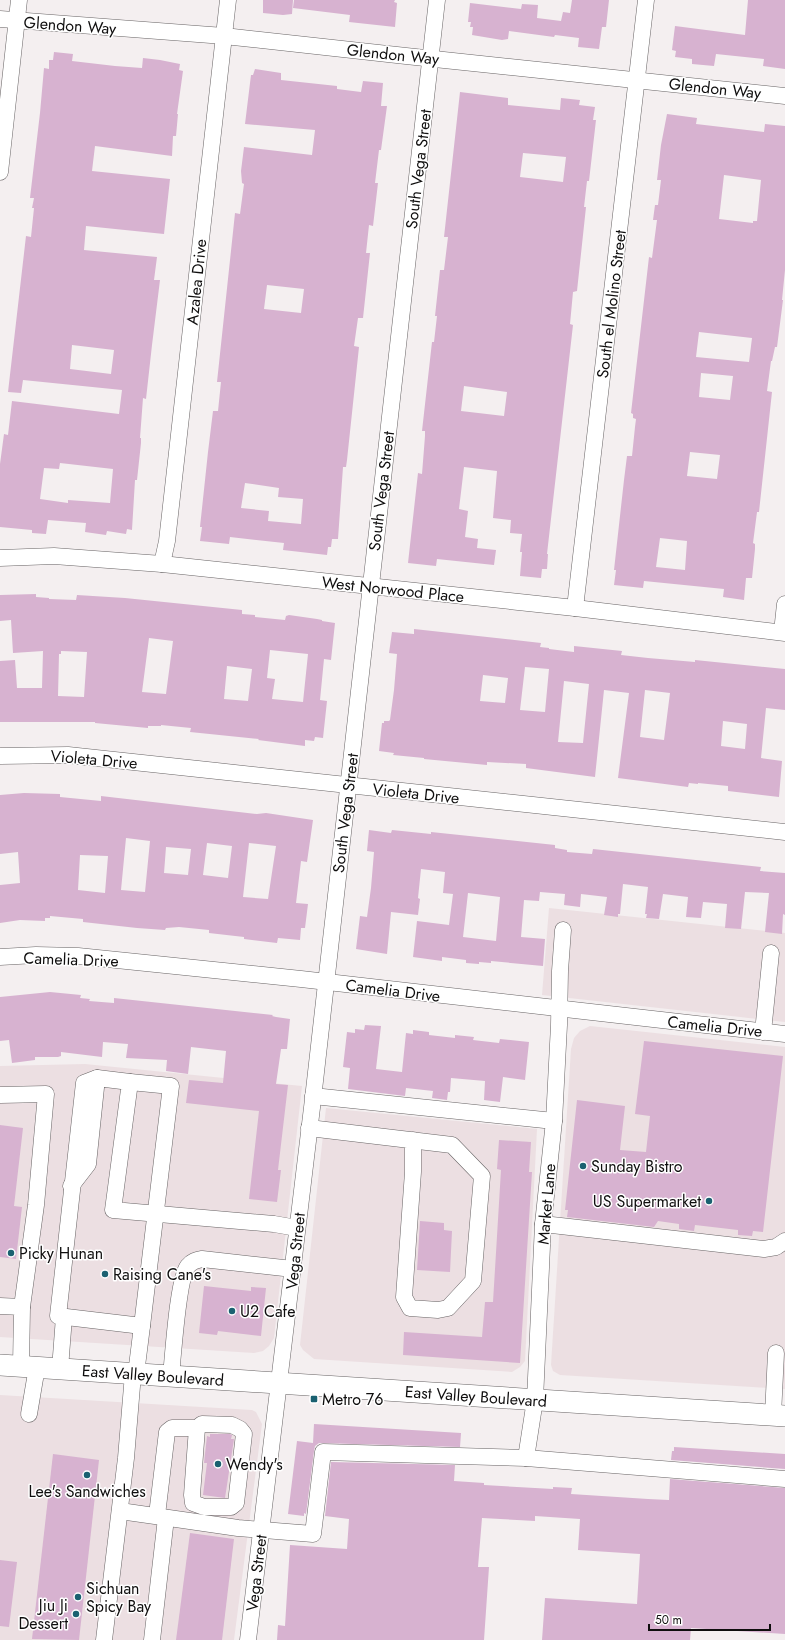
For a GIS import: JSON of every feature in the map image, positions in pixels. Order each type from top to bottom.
[{"type":"main road","name":"East Valley Boulevard","points":[[0,1365],[779,1416]]},
{"type":"street","points":[[0,172],[18,21],[19,0]]},
{"type":"street","name":"Azalea Drive","points":[[162,564],[167,542],[228,0]]},
{"type":"street","name":"South Vega Street","points":[[326,982],[437,0]]},
{"type":"street","name":"South el Molino Street","points":[[575,608],[646,0]]},
{"type":"street","name":"Glendon Way","points":[[0,19],[224,36],[785,96]]},
{"type":"street","name":"West Norwood Place","points":[[0,558],[54,556],[162,564],[575,608],[783,633]]},
{"type":"street","points":[[783,633],[785,604]]},
{"type":"street","name":"Violeta Drive","points":[[0,756],[68,755],[785,832]]},
{"type":"street","name":"Market Lane","points":[[526,1458],[535,1400],[543,1224],[554,1121],[563,930]]},
{"type":"street","points":[[763,1032],[771,953]]},
{"type":"street","name":"Camelia Drive","points":[[0,957],[36,955],[78,956],[326,982],[785,1034]]},
{"type":"street","name":"Vega Street","points":[[248,1640],[280,1384],[326,982]]},
{"type":"street","points":[[104,1640],[135,1374],[142,1326],[156,1214],[171,1086],[97,1078],[84,1083],[71,1186],[58,1316],[142,1326]]},
{"type":"street","points":[[124,1081],[112,1210],[274,1224],[297,1228]]},
{"type":"street","points":[[0,1095],[46,1094],[36,1204],[22,1307],[29,1367],[29,1414]]},
{"type":"street","points":[[313,1096],[554,1121]]},
{"type":"street","points":[[309,1128],[413,1140],[452,1145],[482,1176],[473,1281],[448,1308],[438,1310],[410,1308],[404,1297],[413,1172],[413,1140]]},
{"type":"street","points":[[543,1224],[764,1249],[776,1247],[785,1241]]},
{"type":"street","points":[[171,1376],[174,1338],[183,1274],[188,1266],[194,1261],[202,1259],[293,1269]]},
{"type":"street","points":[[0,1306],[22,1307]]},
{"type":"street","points":[[60,1369],[64,1317]]},
{"type":"street","points":[[776,1352],[779,1416]]},
{"type":"street","points":[[152,1640],[167,1432],[172,1428],[197,1428],[202,1424],[232,1425],[240,1429],[244,1434],[238,1496],[236,1504],[231,1508],[204,1507],[193,1503],[192,1495],[197,1428]]},
{"type":"street","points":[[120,1511],[313,1534],[323,1452],[526,1458],[785,1479]]},
{"type":"shaded area","points":[[549,908],[785,933],[785,1022],[542,995]]},
{"type":"shaded area","points":[[590,1026],[785,1047],[785,1389],[560,1375],[553,1371],[551,1365],[571,1049],[574,1038],[580,1031]]},
{"type":"shaded area","points":[[85,1064],[302,1086],[274,1338],[269,1346],[263,1351],[254,1353],[0,1337],[0,1066]]},
{"type":"shaded area","points":[[326,1108],[537,1129],[525,1361],[520,1367],[512,1372],[314,1359],[303,1350],[300,1345]]},
{"type":"shaded area","points":[[0,1395],[252,1410],[256,1412],[262,1424],[234,1640],[0,1640]]},
{"type":"building","points":[[263,0],[293,0],[292,14],[283,15],[263,13]]},
{"type":"building","points":[[294,0],[395,0],[394,2],[397,3],[395,27],[349,22],[350,15],[293,8]]},
{"type":"building","points":[[572,0],[609,0],[606,27],[602,27],[599,49],[578,47],[579,38],[555,35],[554,37],[509,31],[508,39],[502,40],[472,35],[473,27],[470,27],[471,22],[468,22],[470,3],[521,9],[522,4],[538,5],[537,18],[561,21],[563,12],[570,13]]},
{"type":"building","points":[[748,0],[785,0],[785,69],[763,66],[764,59],[716,54],[714,66],[692,64],[692,59],[675,57],[676,51],[672,50],[675,26],[745,35]]},
{"type":"building","points":[[54,52],[73,54],[72,61],[142,68],[143,58],[180,64],[179,70],[183,71],[177,114],[176,136],[173,136],[172,156],[95,146],[92,171],[170,179],[164,234],[86,226],[84,250],[157,257],[154,280],[160,280],[146,399],[143,398],[140,438],[141,443],[137,480],[135,480],[132,530],[127,529],[126,534],[107,531],[106,535],[85,532],[86,523],[48,520],[46,534],[32,533],[32,530],[0,527],[0,464],[4,434],[8,435],[12,401],[119,414],[122,390],[23,380],[21,393],[8,392],[26,236],[31,237],[34,208],[32,208],[34,198],[30,198],[44,68],[49,69],[49,60],[53,60]],"holes":[[[72,345],[114,350],[111,374],[70,369]],[[60,463],[113,469],[110,503],[68,500],[68,503],[40,499],[44,468],[59,469]]]},
{"type":"building","points":[[255,69],[281,73],[281,80],[337,86],[337,89],[361,92],[363,81],[383,83],[381,106],[387,106],[375,183],[378,183],[373,226],[369,225],[366,253],[370,253],[363,318],[358,318],[354,346],[359,347],[347,460],[346,467],[343,467],[338,539],[332,539],[331,547],[328,547],[327,555],[283,550],[284,543],[230,537],[229,544],[200,541],[202,527],[200,527],[213,411],[218,411],[221,382],[217,382],[235,213],[240,214],[244,184],[242,183],[241,171],[244,147],[312,155],[315,130],[245,124],[251,75],[253,75]],"holes":[[[267,285],[304,289],[301,313],[264,309]],[[245,483],[279,488],[278,497],[303,499],[301,524],[268,521],[269,511],[241,508]]]},
{"type":"building","points":[[460,92],[508,98],[508,105],[560,110],[561,98],[580,100],[579,105],[595,107],[593,120],[596,120],[589,181],[587,181],[584,207],[586,207],[577,291],[573,292],[570,324],[573,325],[547,554],[547,569],[542,569],[541,578],[520,576],[522,534],[510,533],[511,520],[493,518],[497,471],[464,467],[459,509],[468,511],[465,537],[478,539],[477,548],[496,550],[494,565],[437,559],[436,566],[408,563],[418,473],[422,474],[425,431],[422,431],[432,342],[434,342],[437,316],[435,316],[440,270],[444,270],[448,237],[444,237]],"holes":[[[523,153],[566,157],[563,182],[520,177]],[[464,386],[507,392],[504,416],[461,411]]]},
{"type":"building","points":[[667,114],[697,118],[696,124],[764,132],[765,124],[785,126],[785,270],[783,300],[777,347],[775,347],[771,361],[767,391],[772,392],[759,512],[757,512],[753,543],[755,544],[755,549],[752,578],[746,578],[744,600],[723,597],[724,589],[644,581],[643,588],[614,585],[616,570],[614,570],[627,456],[632,456],[636,419],[633,418],[633,414],[631,413],[649,257],[652,258],[657,220],[653,220],[655,205],[658,205],[661,180],[657,180],[661,145]],"holes":[[[724,175],[761,180],[757,221],[753,221],[753,223],[719,219]],[[699,332],[752,338],[749,362],[696,357]],[[701,373],[733,376],[730,400],[699,397]],[[690,452],[720,455],[717,479],[687,476]],[[660,538],[687,541],[685,570],[656,567]]]},
{"type":"building","points":[[36,594],[36,597],[49,599],[76,600],[77,595],[125,598],[242,610],[242,614],[255,615],[255,617],[285,620],[286,616],[289,615],[335,623],[331,660],[324,659],[320,700],[327,701],[323,738],[315,737],[314,741],[305,740],[305,746],[258,740],[259,739],[190,732],[191,728],[161,725],[148,726],[148,728],[95,722],[0,722],[0,661],[15,660],[17,688],[42,688],[43,651],[13,653],[11,620],[0,621],[0,595]],"holes":[[[149,638],[173,641],[166,694],[142,692]],[[270,650],[308,654],[303,702],[272,699],[275,679],[267,678]],[[61,651],[87,652],[84,697],[58,696],[59,654],[61,654]],[[227,666],[252,669],[248,701],[224,699]]]},
{"type":"building","points":[[414,629],[541,643],[540,647],[574,652],[574,646],[622,651],[621,655],[648,658],[695,662],[695,660],[785,669],[785,710],[766,708],[761,758],[782,761],[779,797],[728,791],[728,786],[689,783],[688,787],[618,778],[629,693],[604,690],[595,777],[526,768],[526,764],[487,762],[487,765],[393,755],[394,753],[379,751],[382,723],[390,720],[394,690],[397,654],[389,653],[392,632],[414,634]],"holes":[[[525,667],[549,669],[545,712],[520,710]],[[483,675],[508,678],[505,703],[480,701]],[[564,681],[589,684],[583,743],[558,742]],[[645,690],[670,693],[664,740],[640,737]],[[723,721],[747,724],[745,749],[721,746]]]},
{"type":"building","points":[[24,793],[60,794],[60,797],[101,801],[101,796],[257,814],[266,813],[313,820],[307,862],[301,861],[296,903],[308,904],[305,928],[301,928],[300,940],[278,938],[277,943],[209,933],[209,930],[179,927],[166,928],[165,930],[137,928],[83,922],[83,919],[50,916],[50,918],[45,918],[45,921],[20,920],[0,923],[0,885],[20,883],[18,852],[0,854],[0,795]],"holes":[[[126,838],[150,841],[145,892],[121,890]],[[207,843],[232,846],[228,878],[203,875]],[[249,843],[276,846],[268,899],[243,897]],[[166,847],[191,849],[188,875],[164,873]],[[80,855],[108,856],[105,893],[78,890]]]},
{"type":"building","points":[[369,830],[391,833],[392,830],[431,834],[431,832],[555,845],[555,848],[567,850],[567,852],[592,854],[593,849],[761,867],[760,871],[785,873],[785,915],[783,914],[782,934],[765,932],[769,893],[745,892],[741,929],[725,928],[727,904],[703,902],[701,918],[686,917],[688,897],[663,894],[659,919],[646,918],[647,914],[645,914],[648,887],[623,884],[620,914],[618,914],[618,917],[604,915],[607,897],[581,894],[580,907],[564,905],[565,894],[540,892],[539,901],[524,900],[521,937],[545,939],[543,966],[491,961],[491,963],[479,962],[479,964],[466,963],[466,960],[442,957],[442,961],[413,957],[417,921],[449,925],[453,894],[443,893],[445,872],[421,869],[418,915],[391,912],[387,954],[356,949],[360,916],[367,917],[371,888],[374,852],[367,851]],"holes":[[[468,893],[500,897],[496,941],[463,937]]]},
{"type":"building","points":[[50,992],[81,995],[80,998],[90,999],[89,1001],[114,1003],[114,998],[273,1015],[272,1016],[290,1019],[287,1049],[281,1049],[276,1084],[288,1085],[278,1170],[281,1170],[277,1202],[249,1199],[259,1111],[186,1103],[189,1080],[223,1083],[226,1051],[191,1047],[188,1074],[166,1071],[167,1060],[126,1058],[128,1044],[103,1042],[102,1057],[61,1052],[61,1056],[58,1057],[35,1057],[35,1060],[12,1063],[9,1040],[0,1041],[0,997]]},
{"type":"building","points":[[365,1025],[381,1026],[376,1069],[402,1072],[406,1033],[413,1034],[413,1030],[429,1032],[429,1035],[455,1038],[455,1035],[474,1037],[473,1040],[499,1043],[500,1039],[529,1042],[525,1080],[503,1077],[500,1102],[484,1100],[485,1081],[451,1078],[450,1092],[448,1092],[447,1100],[432,1098],[433,1091],[406,1088],[405,1096],[348,1089],[350,1068],[343,1067],[347,1032],[355,1033],[355,1029],[364,1030]]},
{"type":"building","points":[[644,1041],[783,1056],[763,1232],[753,1231],[752,1236],[738,1235],[738,1230],[695,1225],[694,1231],[679,1229],[679,1224],[658,1221],[654,1227],[567,1217],[568,1210],[565,1210],[577,1100],[625,1106],[620,1150],[646,1152],[650,1116],[635,1114]]},
{"type":"building","points":[[0,1125],[23,1128],[14,1206],[22,1207],[16,1259],[0,1257]]},
{"type":"building","points":[[499,1140],[531,1142],[529,1172],[532,1172],[520,1363],[403,1355],[404,1332],[482,1337],[485,1302],[493,1302],[501,1170],[497,1169]]},
{"type":"building","points":[[420,1221],[444,1223],[444,1230],[452,1231],[450,1272],[417,1270]]},
{"type":"building","points":[[204,1286],[251,1291],[251,1287],[266,1288],[261,1336],[218,1331],[217,1335],[199,1333]]},
{"type":"building","points":[[314,1424],[461,1433],[460,1447],[319,1443],[315,1446],[314,1451],[306,1514],[304,1513],[304,1516],[288,1514],[297,1441],[313,1443]]},
{"type":"building","points":[[210,1434],[230,1434],[232,1435],[231,1439],[234,1439],[225,1498],[203,1495],[207,1463],[204,1463],[207,1436],[210,1437]]},
{"type":"building","points":[[674,1447],[785,1454],[785,1469],[671,1460]]},
{"type":"building","points":[[53,1454],[99,1460],[79,1640],[32,1639]]},
{"type":"building","points":[[331,1462],[455,1465],[454,1481],[484,1483],[484,1485],[553,1489],[553,1487],[572,1488],[571,1494],[648,1499],[669,1500],[670,1479],[785,1488],[785,1634],[691,1628],[690,1640],[542,1640],[545,1598],[637,1604],[640,1554],[578,1550],[580,1519],[535,1516],[535,1521],[482,1518],[478,1567],[489,1567],[484,1640],[277,1640],[278,1625],[285,1626],[290,1545],[347,1549],[349,1519],[325,1516]]},
{"type":"building","points":[[190,1533],[234,1539],[222,1640],[176,1640]]},
{"type":"building","points":[[0,1560],[17,1562],[9,1627],[0,1626]]},
{"type":"place","name":"Sunday Bistro","points":[[583,1166]]},
{"type":"place","name":"US Supermarket","points":[[709,1201]]},
{"type":"place","name":"Picky Hunan","points":[[11,1253]]},
{"type":"place","name":"Raising Cane's","points":[[105,1274]]},
{"type":"place","name":"U2 Cafe","points":[[232,1311]]},
{"type":"place","name":"Metro 76","points":[[314,1399]]},
{"type":"place","name":"Wendy's","points":[[218,1464]]},
{"type":"place","name":"Lee's Sandwiches","points":[[87,1475]]},
{"type":"place","name":"Sichuan Spicy Bay","points":[[78,1597]]},
{"type":"place","name":"Jiu Ji Dessert","points":[[76,1614]]}]
